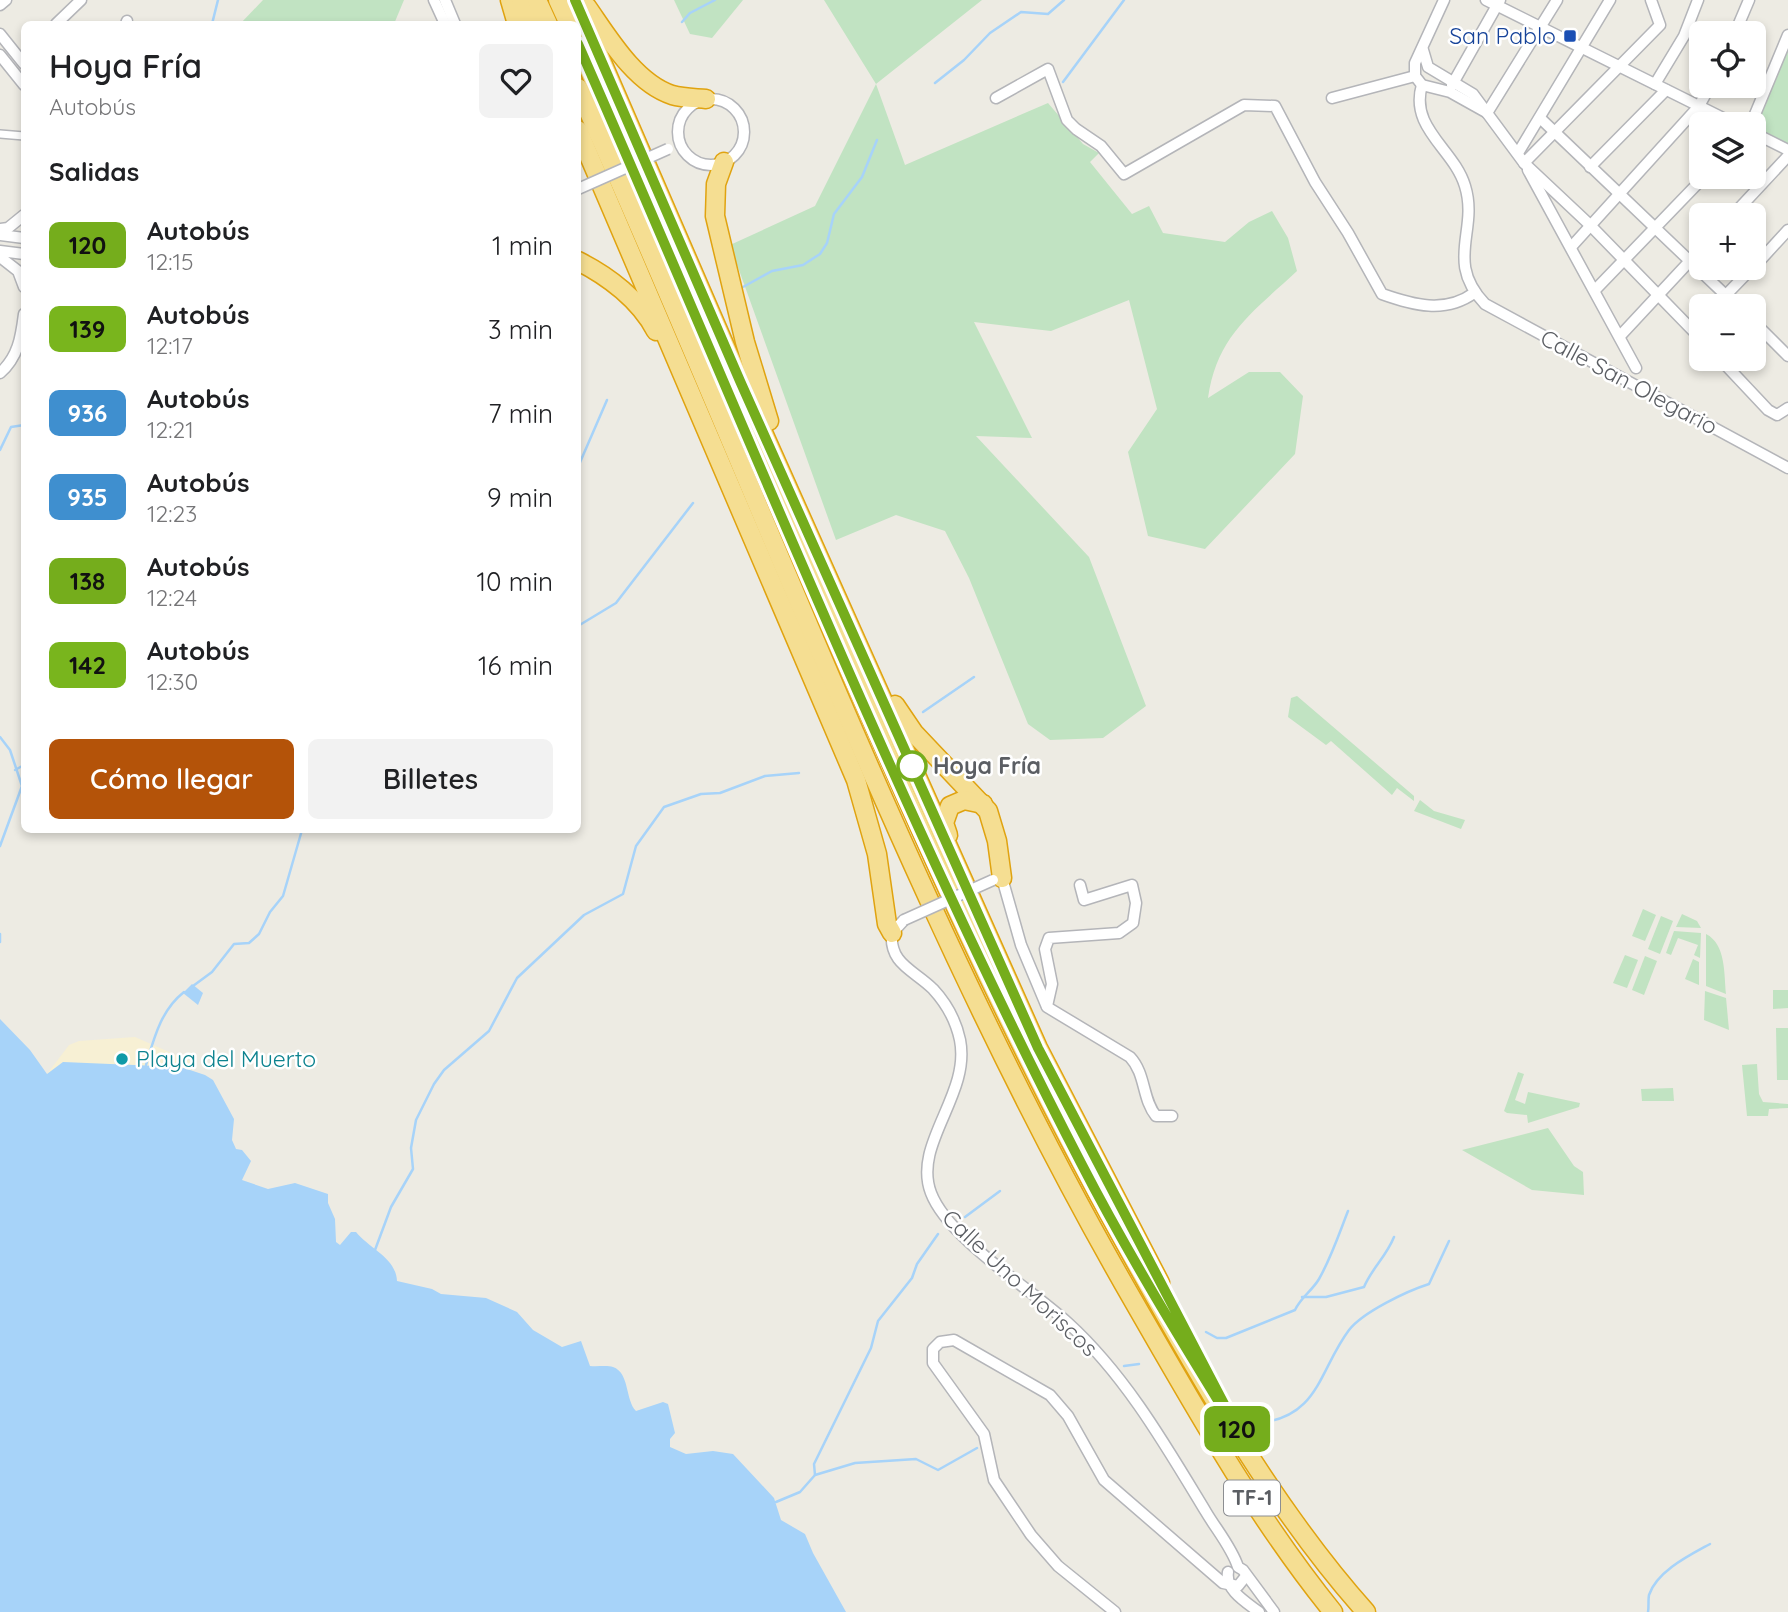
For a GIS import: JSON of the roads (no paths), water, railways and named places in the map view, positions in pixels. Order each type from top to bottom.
[{"type":"highway","points":[[510,0],[516,21]]},
{"type":"highway","points":[[521,0],[532,21]]},
{"type":"highway","points":[[537,0],[547,21]]},
{"type":"highway","points":[[558,0],[568,21]]},
{"type":"highway","points":[[575,0],[1038,1048],[1246,1446]]},
{"type":"highway","points":[[583,0],[613,43],[643,76],[671,94],[706,99]]},
{"type":"highway","name":"TF-1","points":[[581,51],[902,788],[995,992],[1096,1190],[1189,1354],[1309,1540],[1366,1612]]},
{"type":"highway","name":"TF-1","points":[[581,95],[960,965],[1063,1174],[1178,1380],[1245,1488],[1304,1576],[1332,1612]]},
{"type":"highway","points":[[581,137],[856,780],[871,830],[887,924],[898,926]]},
{"type":"highway","points":[[724,162],[716,184],[715,216],[745,342],[789,488]]},
{"type":"highway","points":[[581,263],[622,290],[652,323],[696,408]]},
{"type":"highway","points":[[737,499],[804,612]]},
{"type":"highway","points":[[869,663],[914,733],[983,804],[994,829],[998,879]]},
{"type":"highway","points":[[960,874],[957,857],[946,831],[946,813],[957,801],[972,800],[983,804]]},
{"type":"street","points":[[0,5],[6,0]]},
{"type":"street","points":[[59,21],[81,0]]},
{"type":"street","points":[[434,0],[444,21]]},
{"type":"street","points":[[445,0],[454,21]]},
{"type":"street","points":[[996,98],[1048,69],[1067,120],[1101,146],[1120,170],[1128,174],[1244,105],[1275,106],[1315,182],[1349,233],[1382,294],[1433,307],[1455,304],[1474,293],[1463,265],[1462,246],[1469,215],[1468,195],[1463,180],[1422,119],[1415,63],[1444,0]]},
{"type":"street","points":[[1486,0],[1499,3],[1540,28],[1711,112]]},
{"type":"street","points":[[1418,77],[1487,113],[1557,0]]},
{"type":"street","points":[[1518,153],[1610,0]]},
{"type":"street","points":[[1651,0],[1660,25],[1524,163],[1590,225],[1689,326]]},
{"type":"street","points":[[1655,84],[1684,36],[1698,0]]},
{"type":"street","points":[[1740,21],[1749,0]]},
{"type":"street","points":[[1450,92],[1454,80],[1499,3]]},
{"type":"street","points":[[0,34],[21,55]]},
{"type":"street","points":[[1756,112],[1788,36]]},
{"type":"street","points":[[1332,99],[1418,77],[1428,67],[1423,50]]},
{"type":"street","points":[[0,53],[21,56]]},
{"type":"street","points":[[0,53],[21,80]]},
{"type":"street","name":"Calle San Olegario","points":[[1428,67],[1454,80],[1473,94],[1518,153],[1596,289],[1636,368]]},
{"type":"street","points":[[1590,167],[1666,90]]},
{"type":"street","points":[[1572,246],[1703,98]]},
{"type":"street","points":[[706,99],[725,102],[733,108],[742,123],[742,142],[738,151],[724,162],[710,165],[698,163],[688,156],[680,144],[678,133],[682,115],[696,102],[706,99]]},
{"type":"street","points":[[1540,118],[1689,258]]},
{"type":"street","points":[[0,134],[21,136]]},
{"type":"street","points":[[1766,139],[1788,150]]},
{"type":"street","points":[[581,188],[680,144]]},
{"type":"street","points":[[1744,203],[1788,156]]},
{"type":"street","points":[[1596,289],[1693,189]]},
{"type":"street","points":[[1546,199],[1555,191]]},
{"type":"street","points":[[0,229],[8,228],[21,217]]},
{"type":"street","points":[[1766,253],[1788,230]]},
{"type":"street","points":[[0,235],[21,238]]},
{"type":"street","points":[[0,251],[21,254]]},
{"type":"street","points":[[0,257],[18,271],[21,278]]},
{"type":"street","points":[[1620,336],[1689,262]]},
{"type":"street","points":[[1711,280],[1725,294]]},
{"type":"street","points":[[1727,294],[1740,280]]},
{"type":"street","name":"Calle San Olegario","points":[[1474,293],[1485,304],[1788,468]]},
{"type":"street","points":[[1766,334],[1788,356]]},
{"type":"street","points":[[0,373],[11,363],[21,341]]},
{"type":"street","points":[[1731,371],[1768,410],[1777,415],[1787,409]]},
{"type":"street","points":[[898,926],[998,879],[1021,945],[1047,1007],[1130,1057],[1139,1066],[1150,1109],[1156,1116],[1172,1116]]},
{"type":"street","points":[[1047,1007],[1052,984],[1045,949],[1049,939],[1119,933],[1133,923],[1136,903],[1132,885],[1084,900],[1080,885]]},
{"type":"street","name":"Calle Uno Moriscos","points":[[898,926],[893,951],[897,960],[941,999],[954,1021],[960,1041],[959,1082],[933,1144],[930,1161],[929,1189],[935,1204],[954,1227],[1068,1323],[1111,1369],[1185,1476],[1233,1569],[1246,1576],[1274,1612]]},
{"type":"street","points":[[1115,1612],[1050,1558],[1000,1491],[992,1474],[984,1434],[933,1363],[933,1349],[940,1342],[954,1340],[1050,1395],[1068,1416],[1104,1480],[1223,1583],[1241,1585],[1246,1576]]},
{"type":"street","points":[[1208,1568],[1221,1574],[1233,1569]]},
{"type":"street","points":[[1233,1569],[1230,1584],[1236,1594],[1259,1612]]},
{"type":"water","points":[[192,984],[203,993],[198,1005],[183,993]]},
{"type":"water","points":[[0,1019],[30,1050],[47,1074],[63,1062],[184,1068],[213,1080],[234,1119],[232,1140],[236,1149],[242,1150],[251,1161],[242,1180],[268,1189],[295,1183],[328,1194],[328,1203],[335,1219],[336,1242],[340,1245],[351,1232],[356,1232],[387,1260],[396,1273],[397,1281],[432,1289],[441,1294],[486,1298],[517,1312],[533,1330],[562,1347],[581,1341],[590,1366],[613,1367],[622,1375],[636,1411],[663,1402],[668,1404],[675,1433],[670,1439],[670,1447],[686,1454],[713,1451],[733,1454],[774,1498],[781,1520],[805,1534],[846,1612],[0,1612]]},
{"type":"waterway","points":[[213,21],[218,0]]},
{"type":"waterway","points":[[682,22],[690,13],[715,0]]},
{"type":"waterway","points":[[935,83],[964,60],[990,33],[1021,12],[1048,14],[1064,0]]},
{"type":"waterway","points":[[1063,82],[1124,0]]},
{"type":"waterway","points":[[743,287],[772,271],[803,265],[820,254],[827,243],[834,214],[862,177],[877,140]]},
{"type":"waterway","points":[[581,460],[607,400]]},
{"type":"waterway","points":[[0,450],[11,427],[21,425]]},
{"type":"waterway","points":[[581,624],[616,603],[693,503]]},
{"type":"waterway","points":[[923,712],[974,677]]},
{"type":"waterway","points":[[0,737],[10,750],[21,783]]},
{"type":"waterway","points":[[15,770],[21,767]]},
{"type":"waterway","points":[[375,1250],[391,1207],[413,1169],[411,1148],[416,1120],[434,1084],[444,1070],[489,1031],[517,978],[584,915],[623,894],[636,846],[664,807],[701,794],[720,793],[765,776],[799,773]]},
{"type":"waterway","points":[[0,846],[21,789]]},
{"type":"waterway","points":[[193,986],[212,972],[234,944],[249,943],[259,934],[270,912],[283,896],[301,833]]},
{"type":"waterway","points":[[0,934],[0,942]]},
{"type":"waterway","points":[[146,1065],[164,1016],[184,992]]},
{"type":"waterway","points":[[965,1217],[1000,1191]]},
{"type":"waterway","points":[[1206,1332],[1217,1338],[1226,1338],[1295,1310],[1323,1271],[1348,1211]]},
{"type":"waterway","points":[[815,1475],[814,1464],[871,1348],[878,1321],[912,1278],[917,1264],[938,1234]]},
{"type":"waterway","points":[[1302,1297],[1326,1297],[1364,1287],[1394,1237]]},
{"type":"waterway","points":[[1259,1423],[1279,1419],[1294,1412],[1306,1401],[1349,1330],[1364,1316],[1429,1284],[1449,1241]]},
{"type":"waterway","points":[[1124,1366],[1139,1364]]},
{"type":"waterway","points":[[776,1502],[800,1492],[815,1475],[855,1463],[916,1459],[938,1470],[977,1448]]},
{"type":"waterway","points":[[1648,1612],[1649,1595],[1659,1578],[1710,1544]]},
{"type":"place","name":"San Pablo","points":[[1570,36]]},
{"type":"place","name":"Hoya Fría","points":[[912,766]]},
{"type":"place","name":"Playa del Muerto","points":[[122,1059]]}]
